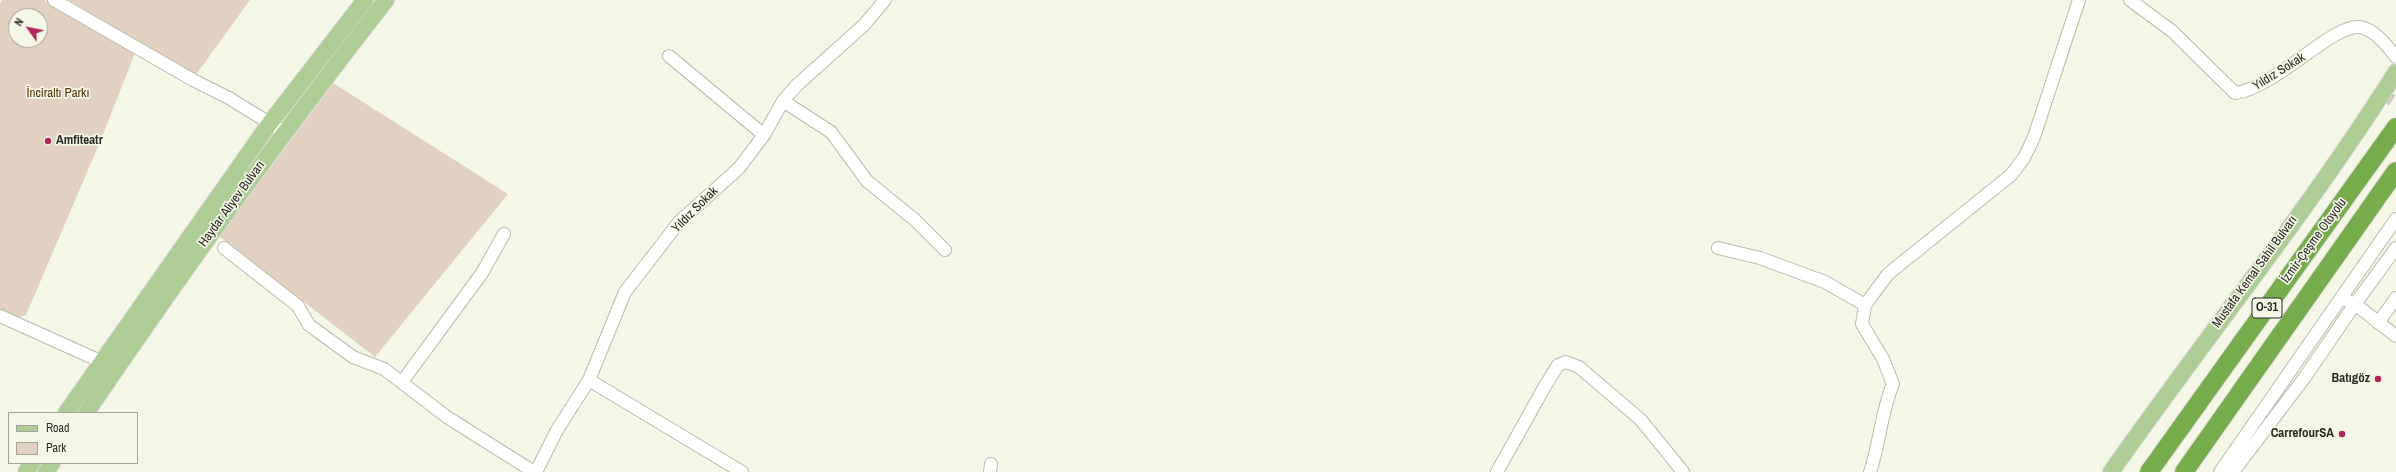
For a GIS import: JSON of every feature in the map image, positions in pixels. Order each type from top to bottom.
[{"type":"highway","points":[[2385,143],[2396,123]]},
{"type":"highway","name":"İzmir-Çeşme Otoyolu","points":[[2149,472],[2396,127]]},
{"type":"highway","name":"İzmir-Çeşme Otoyolu","points":[[2184,472],[2396,171]]},
{"type":"main road","name":"Haydar Aliyev Bulvarı","points":[[67,412],[270,123],[365,0]]},
{"type":"main road","name":"Haydar Aliyev Bulvarı","points":[[87,412],[284,132],[386,0]]},
{"type":"main road","name":"Mustafa Kemal Sahil Bulvarı","points":[[2111,472],[2176,380],[2282,236],[2396,72]]},
{"type":"street","points":[[54,0],[193,80],[229,98],[284,132]]},
{"type":"street","name":"Yıldız Sokak","points":[[535,472],[557,430],[589,380],[625,292],[679,222],[739,168],[764,135],[783,101],[797,85],[864,25],[886,0]]},
{"type":"street","points":[[1870,472],[1880,436],[1884,408],[1893,384],[1883,359],[1862,324],[1865,305],[1888,274],[2011,176],[2024,158],[2034,137],[2079,0]]},
{"type":"street","name":"Yıldız Sokak","points":[[2130,0],[2172,32],[2235,93],[2248,92],[2285,71],[2347,29],[2360,27],[2380,38],[2396,58]]},
{"type":"street","points":[[669,56],[764,135]]},
{"type":"street","points":[[783,101],[831,132],[867,181],[915,220],[945,250]]},
{"type":"street","points":[[2220,472],[2396,219]]},
{"type":"street","points":[[402,382],[482,273],[504,234]]},
{"type":"street","points":[[224,248],[298,306],[309,325],[353,357],[377,365],[402,382],[447,417],[535,472]]},
{"type":"street","points":[[1718,248],[1760,258],[1825,282],[1865,305]]},
{"type":"street","points":[[2233,472],[2305,377],[2355,304],[2396,249]]},
{"type":"street","points":[[2340,298],[2355,304],[2396,336]]},
{"type":"street","points":[[2378,323],[2396,298]]},
{"type":"street","points":[[0,316],[102,360],[116,369]]},
{"type":"street","points":[[1497,472],[1558,365],[1566,362],[1579,367],[1641,420],[1683,472]]},
{"type":"street","points":[[589,380],[742,472]]},
{"type":"green space","name":"İnciraltı Parkı","points":[[2,0],[44,0],[135,53],[100,142],[26,315],[0,324],[0,4]]},
{"type":"green space","points":[[69,0],[250,0],[195,76]]},
{"type":"green space","points":[[333,83],[508,194],[375,357],[219,236]]},
{"type":"tunnel","points":[[2382,94],[2396,103]]},
{"type":"place","name":"Amfiteatr","points":[[48,141]]},
{"type":"place","name":"Batıgöz","points":[[2378,379]]},
{"type":"place","name":"CarrefourSA","points":[[2342,434]]}]
